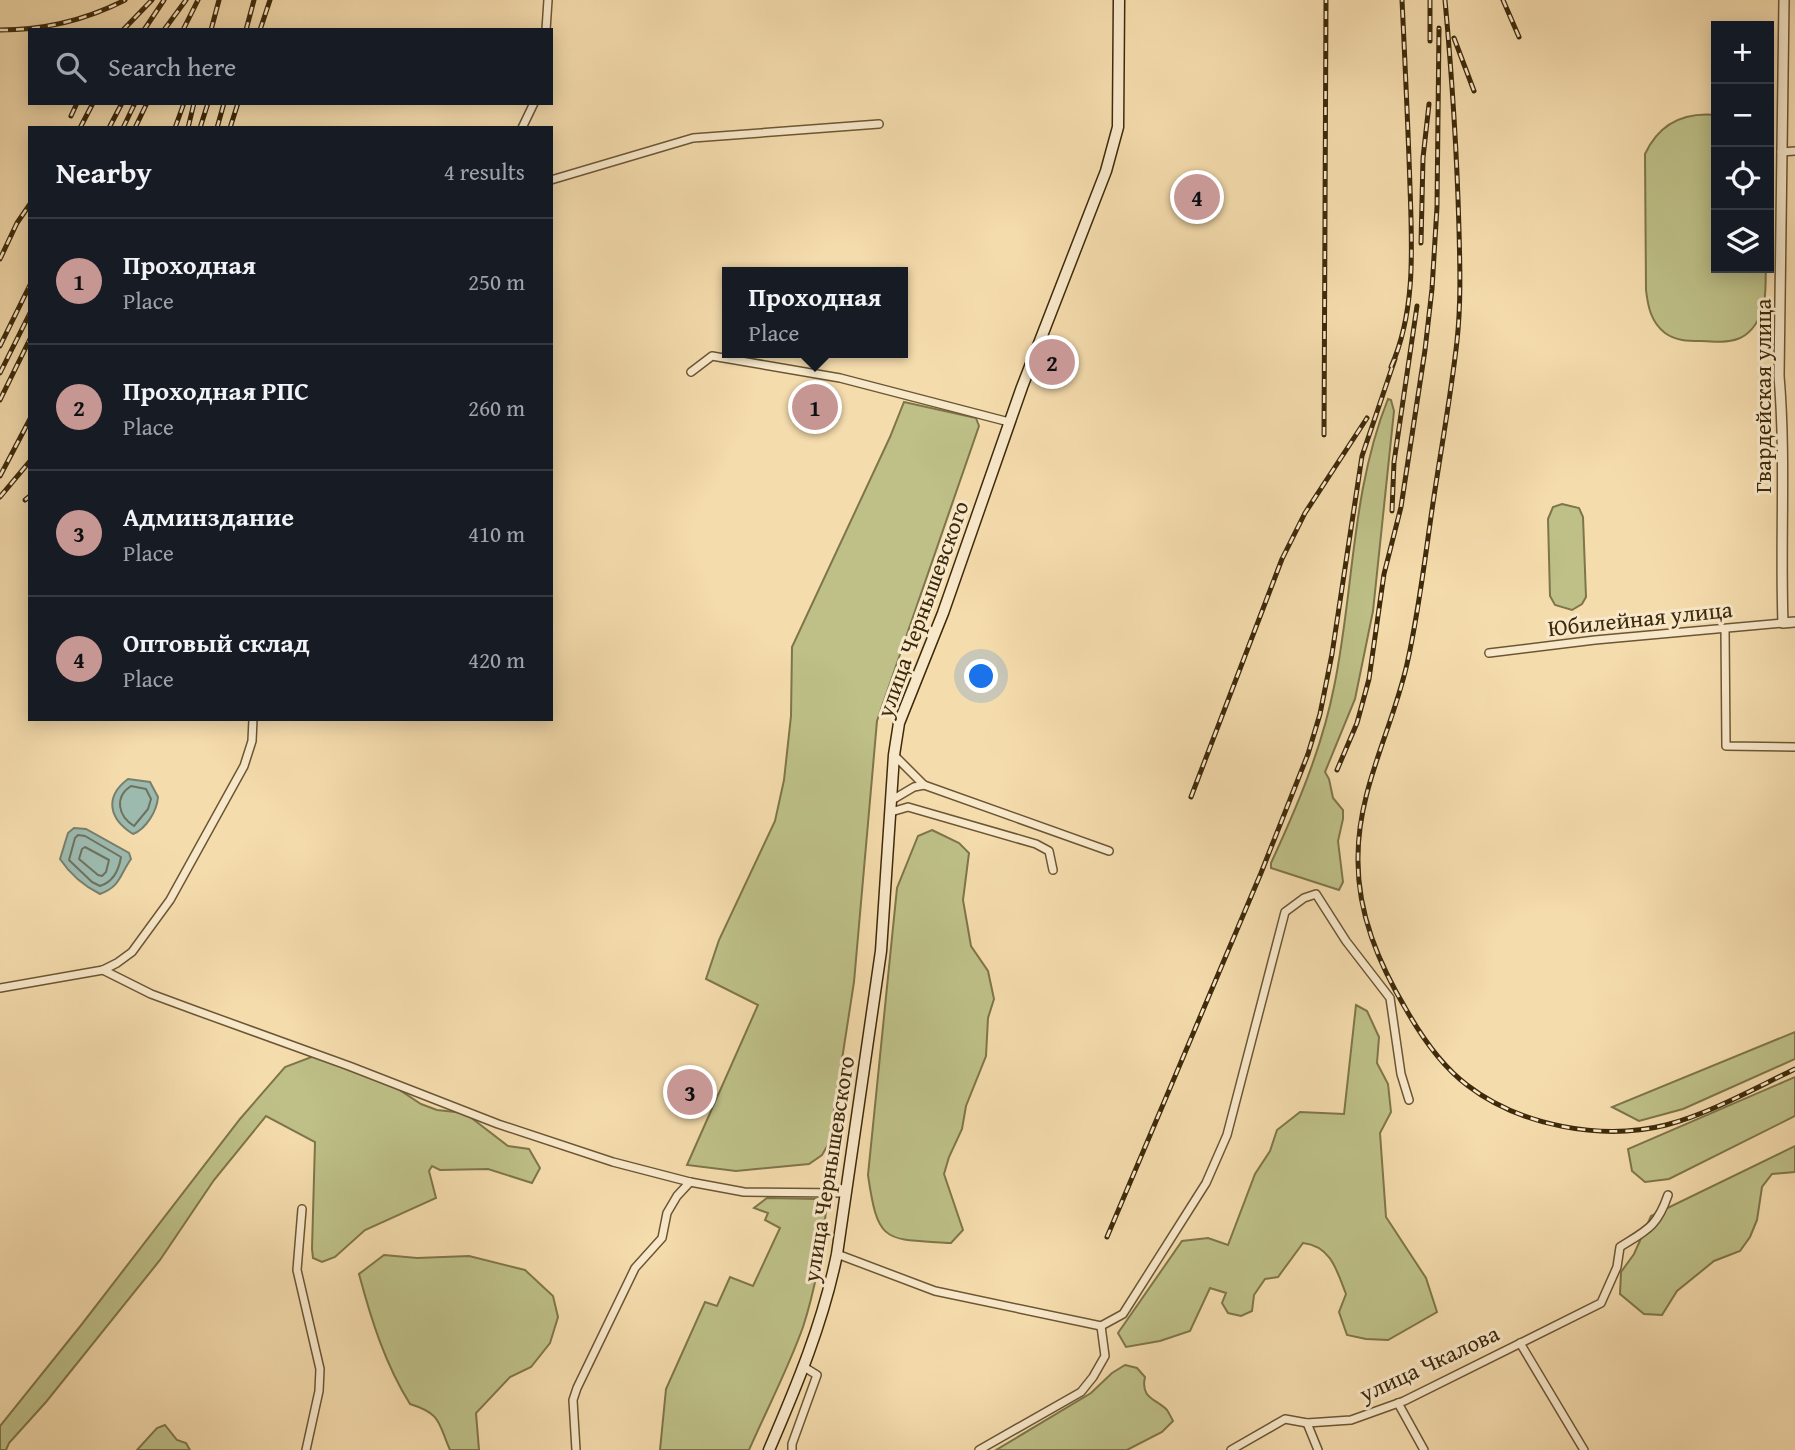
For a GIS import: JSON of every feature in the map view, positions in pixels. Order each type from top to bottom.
[{"type":"main road","name":"улица Чернышевского","points":[[769,1450],[804,1367],[827,1302],[837,1254],[878,982],[894,755],[899,723],[943,613],[1009,422],[1106,171],[1118,127],[1119,0]]},
{"type":"street","points":[[547,28],[548,0]]},
{"type":"street","name":"Гвардейская улица","points":[[1783,623],[1783,422],[1779,376],[1784,0]]},
{"type":"street","points":[[523,126],[533,105]]},
{"type":"street","points":[[553,179],[693,138],[879,124]]},
{"type":"street","points":[[1781,152],[1795,151]]},
{"type":"street","points":[[691,372],[712,356],[722,358]]},
{"type":"street","points":[[723,358],[840,379],[1009,422]]},
{"type":"street","name":"Юбилейная улица","points":[[1489,653],[1595,640],[1795,622]]},
{"type":"street","points":[[1726,629],[1726,747],[1795,747]]},
{"type":"street","points":[[0,988],[103,970],[132,952],[170,900],[244,766],[252,741],[253,721]]},
{"type":"street","points":[[894,755],[924,785],[1109,851]]},
{"type":"street","points":[[892,800],[914,787],[924,785]]},
{"type":"street","points":[[891,812],[908,807],[1036,844],[1049,851],[1053,870]]},
{"type":"street","points":[[837,1254],[935,1291],[1101,1326],[1123,1314],[1206,1184],[1227,1135],[1284,912],[1304,898],[1316,894],[1346,941],[1390,998],[1401,1074],[1409,1100]]},
{"type":"street","points":[[103,970],[151,994],[498,1124],[622,1165],[744,1192],[845,1193]]},
{"type":"street","points":[[576,1450],[573,1400],[578,1388],[635,1268],[662,1237],[667,1213],[690,1182]]},
{"type":"street","name":"улица Чкалова","points":[[1231,1450],[1285,1419],[1307,1423],[1351,1420],[1398,1403],[1601,1303],[1618,1267],[1620,1247],[1650,1229],[1661,1216],[1668,1195]]},
{"type":"street","points":[[302,1209],[297,1270],[320,1369],[319,1391],[306,1450]]},
{"type":"street","points":[[979,1450],[1081,1392],[1105,1356],[1101,1326]]},
{"type":"street","points":[[1520,1343],[1584,1450]]},
{"type":"street","points":[[792,1450],[817,1375],[804,1367]]},
{"type":"street","points":[[1398,1403],[1424,1450]]},
{"type":"street","points":[[1307,1423],[1318,1450]]},
{"type":"green space","points":[[1711,115],[1711,273],[1766,273],[1765,300],[1757,322],[1738,339],[1722,342],[1682,340],[1669,336],[1653,319],[1646,290],[1645,154],[1658,135],[1674,122]]},
{"type":"green space","points":[[1388,399],[1391,400],[1394,411],[1373,611],[1355,699],[1325,772],[1333,798],[1343,810],[1338,841],[1343,882],[1339,890],[1271,868],[1271,863],[1308,777],[1329,710],[1341,651],[1360,505],[1376,434]]},
{"type":"green space","points":[[904,402],[976,418],[979,426],[877,721],[854,982],[829,1143],[822,1155],[809,1164],[736,1171],[687,1165],[758,1005],[706,979],[719,940],[775,821],[784,780],[791,716],[792,647]]},
{"type":"green space","points":[[1562,504],[1579,508],[1583,517],[1586,597],[1582,604],[1572,610],[1555,605],[1550,596],[1548,519],[1553,507]]},
{"type":"green space","points":[[932,830],[959,843],[969,853],[963,900],[971,946],[988,971],[994,999],[988,1018],[986,1056],[944,1174],[963,1230],[951,1243],[912,1241],[888,1234],[876,1215],[868,1175],[897,888],[918,836]]},
{"type":"green space","points":[[1356,1005],[1367,1011],[1379,1037],[1377,1063],[1388,1084],[1391,1112],[1380,1133],[1386,1217],[1426,1278],[1437,1312],[1388,1340],[1347,1335],[1339,1312],[1346,1294],[1336,1269],[1327,1254],[1313,1245],[1303,1243],[1278,1277],[1265,1279],[1254,1295],[1252,1311],[1241,1316],[1228,1313],[1222,1303],[1226,1293],[1210,1288],[1190,1331],[1160,1341],[1126,1347],[1118,1333],[1182,1241],[1208,1238],[1228,1245],[1255,1174],[1270,1151],[1277,1130],[1300,1112],[1344,1114]]},
{"type":"green space","points":[[1795,1032],[1795,1059],[1683,1109],[1639,1121],[1612,1107]]},
{"type":"green space","points":[[314,1056],[389,1083],[421,1104],[437,1110],[465,1113],[508,1146],[529,1149],[540,1168],[532,1183],[488,1169],[440,1170],[432,1166],[429,1171],[436,1198],[365,1230],[335,1257],[322,1262],[313,1258],[312,1249],[315,1142],[266,1116],[214,1180],[160,1260],[6,1450],[0,1450],[0,1426],[240,1119],[285,1067]]},
{"type":"green space","points":[[1795,1077],[1795,1116],[1669,1179],[1645,1182],[1632,1171],[1628,1149]]},
{"type":"green space","points":[[1795,1146],[1795,1172],[1772,1174],[1762,1187],[1757,1220],[1740,1251],[1714,1261],[1677,1291],[1662,1315],[1644,1314],[1620,1294],[1621,1272],[1634,1254],[1651,1216]]},
{"type":"green space","points":[[767,1198],[816,1199],[826,1211],[811,1299],[791,1358],[749,1450],[660,1450],[666,1389],[705,1302],[717,1306],[730,1277],[753,1286],[780,1228],[765,1220],[768,1213],[754,1208]]},
{"type":"green space","points":[[384,1255],[417,1258],[469,1256],[525,1270],[553,1296],[558,1317],[550,1343],[531,1367],[510,1377],[476,1413],[479,1450],[450,1450],[438,1421],[428,1412],[410,1404],[393,1373],[359,1274]]},
{"type":"green space","points":[[1125,1365],[1137,1368],[1145,1377],[1147,1394],[1167,1410],[1173,1421],[1162,1432],[1127,1450],[996,1450],[1091,1393]]},
{"type":"green space","points":[[165,1425],[177,1440],[186,1443],[190,1450],[137,1450],[157,1428]]},
{"type":"water","points":[[128,779],[150,782],[158,797],[150,819],[133,834],[119,822],[113,808],[115,793]]},
{"type":"water","points":[[74,828],[86,829],[129,853],[131,859],[119,880],[107,891],[100,894],[88,887],[73,875],[60,859],[68,833]]},
{"type":"railway","points":[[33,28],[95,13],[125,0]]},
{"type":"railway","points":[[125,28],[152,0]]},
{"type":"railway","points":[[145,28],[164,0]]},
{"type":"railway","points":[[165,28],[186,0]]},
{"type":"railway","points":[[184,28],[198,0]]},
{"type":"railway","points":[[212,28],[219,0]]},
{"type":"railway","points":[[247,28],[254,0]]},
{"type":"railway","points":[[261,28],[270,0]]},
{"type":"railway","points":[[1324,435],[1326,0]]},
{"type":"railway","points":[[1391,367],[1405,324],[1411,278],[1402,0]]},
{"type":"railway","points":[[1430,0],[1430,41]]},
{"type":"railway","points":[[1445,0],[1457,172],[1460,272],[1458,327],[1411,644],[1401,688],[1370,783],[1359,832],[1361,898],[1372,937],[1397,993],[1441,1061],[1458,1078],[1488,1099],[1536,1120],[1589,1130],[1641,1130],[1683,1120],[1716,1107],[1795,1069]]},
{"type":"railway","points":[[1503,0],[1519,37]]},
{"type":"railway","points":[[0,30],[28,28]]},
{"type":"railway","points":[[1337,770],[1357,723],[1369,679],[1384,574],[1401,507],[1425,350],[1437,207],[1439,28]]},
{"type":"railway","points":[[1454,38],[1474,91]]},
{"type":"railway","points":[[1421,243],[1423,158],[1429,104]]},
{"type":"railway","points":[[71,116],[76,105]]},
{"type":"railway","points":[[81,126],[92,105]]},
{"type":"railway","points":[[110,126],[121,105]]},
{"type":"railway","points":[[124,126],[134,105]]},
{"type":"railway","points":[[136,126],[146,105]]},
{"type":"railway","points":[[176,126],[183,105]]},
{"type":"railway","points":[[188,126],[194,105]]},
{"type":"railway","points":[[201,126],[207,105]]},
{"type":"railway","points":[[218,126],[223,105]]},
{"type":"railway","points":[[231,126],[237,105]]},
{"type":"railway","points":[[0,259],[28,207]]},
{"type":"railway","points":[[0,346],[28,289]]},
{"type":"railway","points":[[1392,511],[1394,462],[1417,306]]},
{"type":"railway","points":[[0,373],[28,317]]},
{"type":"railway","points":[[0,400],[28,343]]},
{"type":"railway","points":[[1107,1237],[1261,873],[1308,754],[1320,714],[1332,654],[1362,456],[1395,359]]},
{"type":"railway","points":[[1191,797],[1282,559],[1305,513],[1367,418]]},
{"type":"railway","points":[[0,476],[28,423]]},
{"type":"railway","points":[[0,497],[28,463]]},
{"type":"place","name":"Оптовый склад","points":[[1197,197]]},
{"type":"place","name":"Проходная РПС","points":[[1052,362]]},
{"type":"place","name":"Проходная","points":[[815,407]]},
{"type":"place","name":"Админздание","points":[[690,1092]]}]
